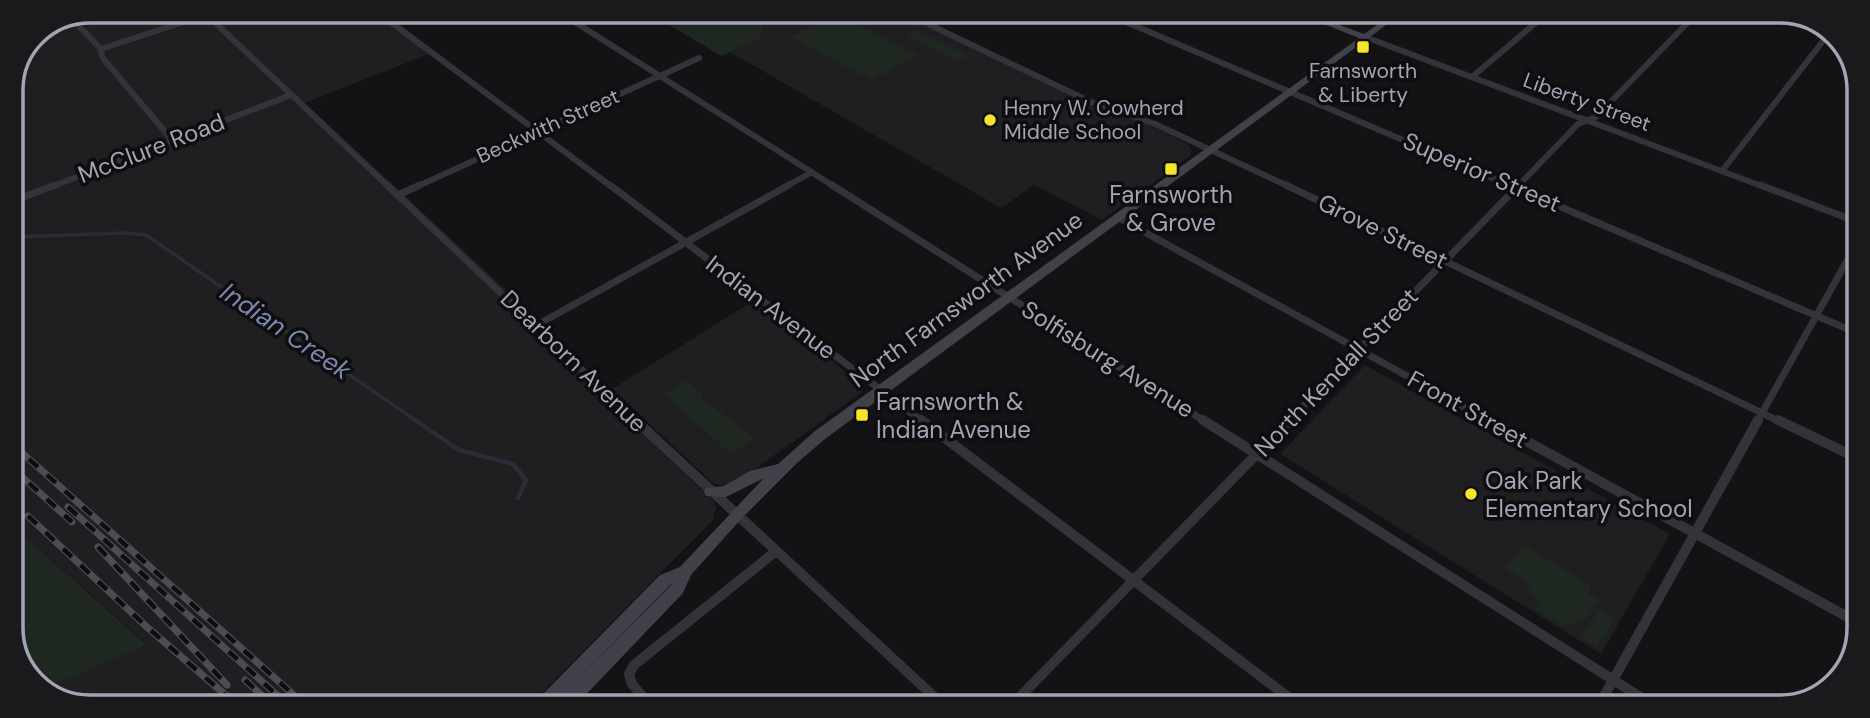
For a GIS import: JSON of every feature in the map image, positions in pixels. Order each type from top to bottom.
[{"type":"main road","name":"Liberty Street","points":[[1327,23],[1365,37]]},
{"type":"main road","name":"North Farnsworth Avenue","points":[[554,695],[637,620],[678,589],[685,571],[736,515],[820,435],[1384,23]]},
{"type":"main road","points":[[711,492],[726,491],[755,475],[782,469]]},
{"type":"main road","name":"North Farnsworth Avenue","points":[[574,695],[637,620]]},
{"type":"street","points":[[101,49],[179,23]]},
{"type":"street","name":"Dearborn Avenue","points":[[215,23],[711,492],[932,695]]},
{"type":"street","name":"Indian Avenue","points":[[392,23],[1285,695]]},
{"type":"street","name":"Solfisburg Avenue","points":[[577,23],[1637,695]]},
{"type":"street","name":"Grove Street","points":[[926,23],[1091,102],[1154,124],[1211,149],[1847,453]]},
{"type":"street","name":"Superior Street","points":[[1129,23],[1847,329]]},
{"type":"street","points":[[1472,78],[1536,23]]},
{"type":"street","name":"North Kendall Street","points":[[1022,695],[1578,124],[1596,117],[1687,23]]},
{"type":"street","points":[[77,24],[101,49],[102,57],[172,140]]},
{"type":"street","name":"Liberty Street","points":[[1365,37],[1847,218]]},
{"type":"street","points":[[1722,171],[1824,39]]},
{"type":"street","name":"Beckwith Street","points":[[398,195],[699,58]]},
{"type":"street","name":"McClure Road","points":[[23,197],[291,95]]},
{"type":"street","points":[[537,325],[812,172]]},
{"type":"street","name":"Front Street","points":[[1117,217],[1847,617]]},
{"type":"street","points":[[1605,695],[1847,260]]},
{"type":"street","points":[[641,695],[632,684],[629,674],[634,665],[775,552]]},
{"type":"shaded area","points":[[394,23],[434,52],[305,103],[561,341],[583,379],[713,500],[716,507],[713,520],[540,695],[81,695],[54,684],[147,644],[23,535],[23,90],[28,64],[42,42],[64,28],[77,24]]},
{"type":"shaded area","points":[[666,23],[765,23],[760,38],[721,56]]},
{"type":"shaded area","name":"Henry W. Cowherd Middle School","points":[[765,23],[919,23],[1095,107],[1147,124],[1186,143],[1192,150],[1190,156],[1102,220],[1034,185],[1001,208],[730,52],[760,38]]},
{"type":"shaded area","points":[[820,23],[853,23],[919,55],[872,80],[790,37]]},
{"type":"shaded area","points":[[916,30],[968,55],[958,61],[906,35]]},
{"type":"shaded area","points":[[753,301],[864,388],[861,393],[737,482],[723,486],[713,483],[612,389]]},
{"type":"shaded area","name":"Oak Park Elementary School","points":[[1365,365],[1670,534],[1601,654],[1280,454]]},
{"type":"shaded area","points":[[686,380],[700,392],[704,400],[755,438],[731,454],[663,394]]},
{"type":"shaded area","points":[[23,535],[147,645],[55,685],[42,676],[32,662],[24,641]]},
{"type":"shaded area","points":[[1523,544],[1592,586],[1588,593],[1600,600],[1586,620],[1564,627],[1535,609],[1540,600],[1527,591],[1532,584],[1505,568]]},
{"type":"shaded area","points":[[1599,609],[1615,619],[1597,648],[1582,637]]},
{"type":"waterway","name":"Indian Creek","points":[[23,237],[124,233],[146,235],[418,422]]},
{"type":"waterway","name":"Indian Creek","points":[[415,420],[459,450],[513,464],[526,480],[518,498]]},
{"type":"railway","points":[[23,454],[294,695]]},
{"type":"railway","points":[[23,478],[72,522]]},
{"type":"railway","points":[[68,507],[277,695]]},
{"type":"railway","points":[[28,516],[148,628],[226,695]]},
{"type":"railway","points":[[98,547],[227,685]]},
{"type":"railway","points":[[245,680],[261,695]]},
{"type":"place","name":"Farnsworth & Liberty","points":[[1363,47]]},
{"type":"place","name":"Henry W. Cowherd Middle School","points":[[990,120]]},
{"type":"place","name":"Farnsworth & Grove","points":[[1171,169]]},
{"type":"place","name":"Farnsworth & Indian Avenue","points":[[862,415]]},
{"type":"place","name":"Oak Park Elementary School","points":[[1471,494]]}]
